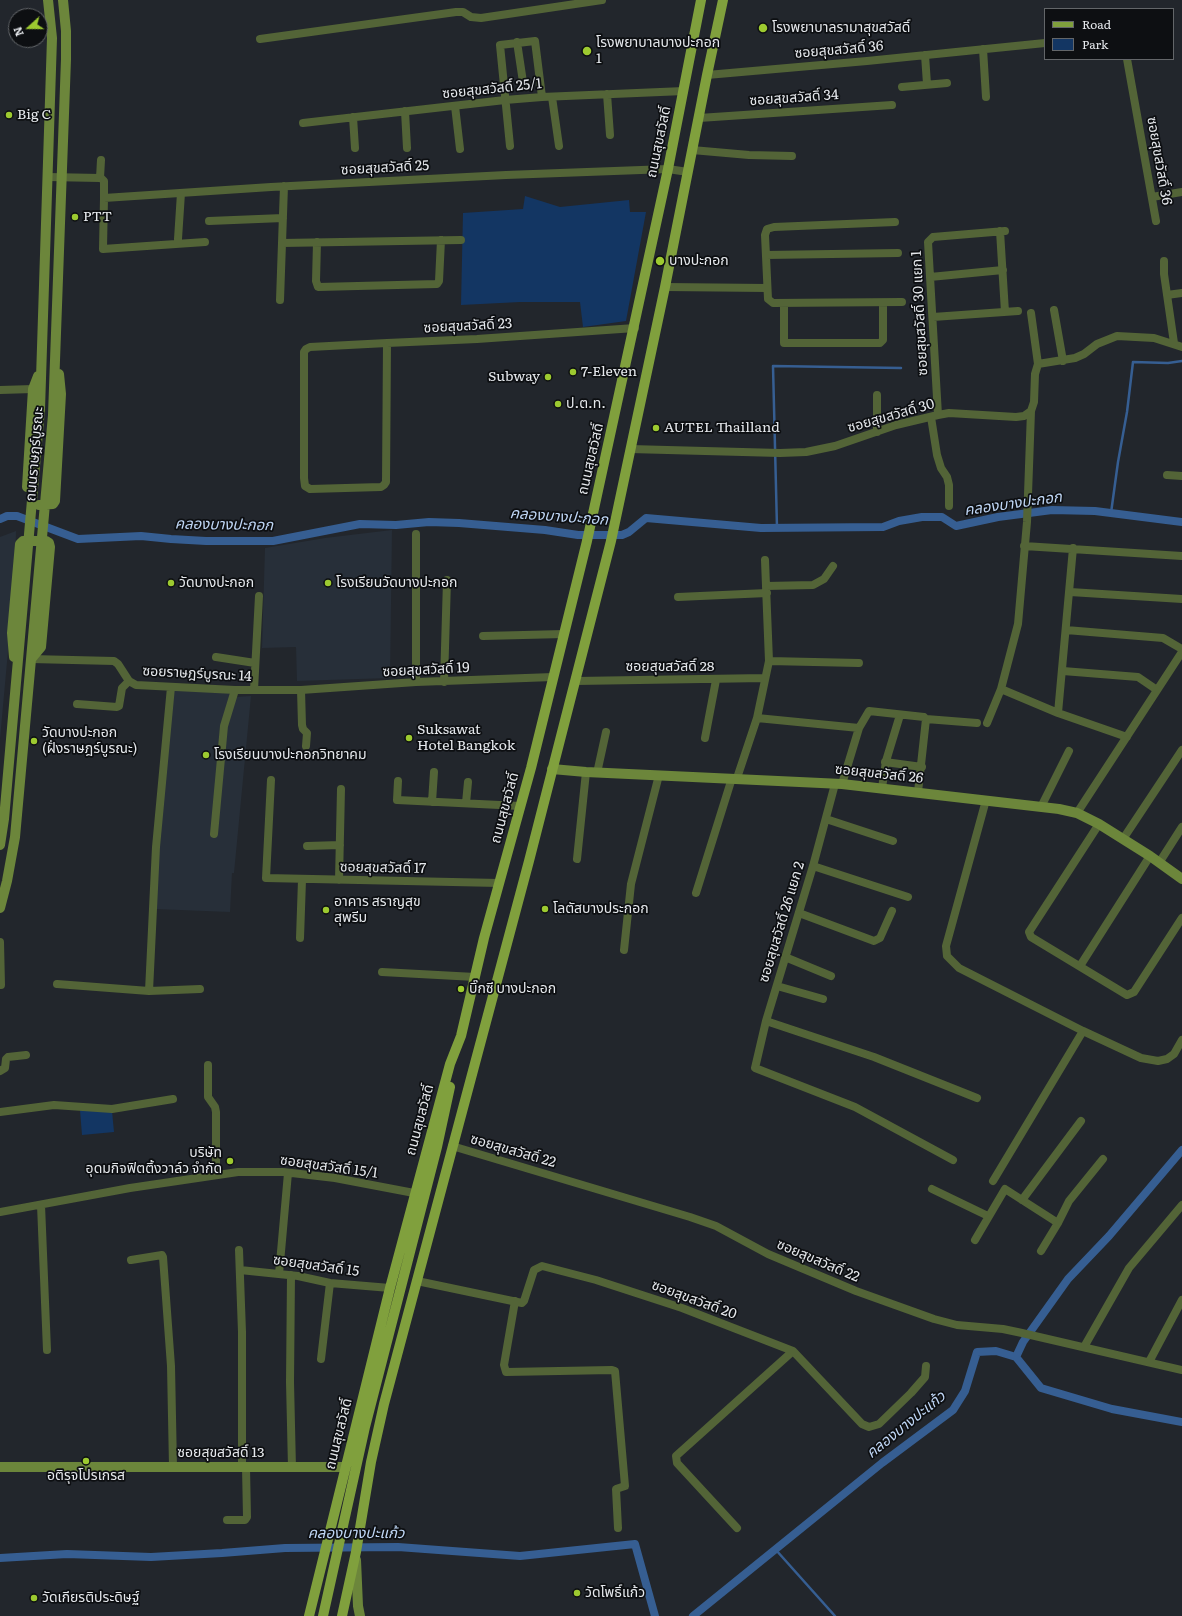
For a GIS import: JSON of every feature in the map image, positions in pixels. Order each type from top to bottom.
[{"type":"main road","name":"ถนนราษฎร์บูรณะ","points":[[0,845],[4,819],[22,624],[40,409],[52,38],[48,0]]},
{"type":"main road","name":"ถนนราษฎร์บูรณะ","points":[[0,908],[7,881],[15,837],[53,415],[66,59],[66,31],[63,0]]},
{"type":"main road","name":"ถนนสุขสวัสดิ์","points":[[309,1616],[414,1193],[450,1064],[459,1044],[587,541],[635,328],[702,0]]},
{"type":"main road","points":[[342,1616],[356,1552],[381,1419],[452,1146],[527,869],[611,541],[665,287],[723,0]]},
{"type":"main road","points":[[42,365],[34,389],[26,502],[28,505],[53,504],[55,501],[61,394],[55,336]]},
{"type":"main road","points":[[16,682],[12,633],[20,544],[23,541],[46,541],[49,543],[50,547],[41,647],[31,659]]},
{"type":"main road","name":"ซอยสุขสวัสดิ์ 26","points":[[552,769],[597,773],[734,778],[839,784],[1059,809],[1077,814],[1099,824],[1182,878]]},
{"type":"main road","points":[[323,1616],[365,1427],[437,1147],[459,1044]]},
{"type":"main road","name":"ซอยสุขสวัสดิ์ 13","points":[[0,1467],[345,1468]]},
{"type":"main road","points":[[356,1552],[358,1606],[360,1616]]},
{"type":"street","points":[[260,39],[456,12],[463,12],[471,17],[481,18],[602,0]]},
{"type":"street","points":[[510,146],[499,48],[502,44],[533,40],[536,42],[542,97]]},
{"type":"street","points":[[517,42],[523,82]]},
{"type":"street","name":"ซอยสุขสวัสดิ์ 36","points":[[707,75],[1044,43]]},
{"type":"street","points":[[983,49],[986,97]]},
{"type":"street","points":[[925,55],[927,84]]},
{"type":"street","name":"ซอยสุขสวัสดิ์ 36","points":[[1127,60],[1156,221]]},
{"type":"street","points":[[902,87],[947,83]]},
{"type":"street","name":"ซอยสุขสวัสดิ์ 25/1","points":[[303,123],[505,100],[684,91]]},
{"type":"street","points":[[607,94],[610,135]]},
{"type":"street","points":[[552,97],[558,146]]},
{"type":"street","name":"ซอยสุขสวัสดิ์ 34","points":[[699,118],[892,105]]},
{"type":"street","points":[[455,106],[460,149]]},
{"type":"street","points":[[405,111],[407,148]]},
{"type":"street","points":[[353,117],[355,148]]},
{"type":"street","points":[[692,150],[749,155],[792,156]]},
{"type":"street","points":[[100,160],[100,178]]},
{"type":"street","name":"ซอยสุขสวัสดิ์ 25","points":[[104,198],[284,186],[506,175],[668,169],[688,172]]},
{"type":"street","points":[[48,177],[100,178],[104,181],[103,249],[205,242]]},
{"type":"street","points":[[280,300],[284,186]]},
{"type":"street","points":[[1152,197],[1182,192]]},
{"type":"street","points":[[178,240],[181,193]]},
{"type":"street","points":[[208,221],[283,218]]},
{"type":"street","points":[[895,222],[774,227],[767,229],[765,235],[767,288],[768,299],[773,303],[902,302]]},
{"type":"street","name":"ซอยสุขสวัสดิ์ 30 แยก 1","points":[[949,506],[949,485],[937,455],[933,317],[928,242],[933,237],[1003,231],[1002,270]]},
{"type":"street","points":[[317,242],[316,281],[318,287],[437,284],[439,281],[441,240]]},
{"type":"street","points":[[282,243],[461,240]]},
{"type":"street","points":[[766,255],[898,253]]},
{"type":"street","points":[[1164,261],[1164,274],[1174,343]]},
{"type":"street","points":[[930,277],[1002,270],[1005,312]]},
{"type":"street","points":[[665,287],[767,288]]},
{"type":"street","points":[[1167,294],[1182,293]]},
{"type":"street","points":[[784,303],[784,343],[880,343],[883,340],[884,303]]},
{"type":"street","points":[[1054,310],[1063,361]]},
{"type":"street","points":[[933,317],[1018,311]]},
{"type":"street","points":[[987,723],[1001,689],[1018,624],[1028,509],[1031,411],[1034,402],[1035,374],[1038,364],[1031,313]]},
{"type":"street","name":"ซอยสุขสวัสดิ์ 23","points":[[387,343],[386,482],[380,487],[310,490],[305,486],[304,352],[310,347],[387,343],[477,339],[635,328]]},
{"type":"street","points":[[1038,364],[1063,361],[1084,354],[1097,344],[1117,336],[1154,338],[1174,343],[1182,347]]},
{"type":"street","points":[[0,390],[34,389]]},
{"type":"street","points":[[877,395],[878,432]]},
{"type":"street","name":"ซอยสุขสวัสดิ์ 30","points":[[630,449],[776,453],[810,451],[836,446],[896,425],[949,413],[1016,417],[1024,416],[1031,411]]},
{"type":"street","points":[[1167,475],[1182,476]]},
{"type":"street","points":[[416,534],[416,682]]},
{"type":"street","points":[[1024,546],[1182,556]]},
{"type":"street","points":[[1058,713],[1073,548]]},
{"type":"street","points":[[696,893],[734,778],[757,718],[769,661],[765,560]]},
{"type":"street","points":[[678,597],[813,585],[824,579],[833,566]]},
{"type":"street","points":[[444,682],[447,580]]},
{"type":"street","points":[[1070,592],[1182,599]]},
{"type":"street","points":[[254,690],[259,596]]},
{"type":"street","points":[[1066,630],[1163,638],[1182,651],[1077,814]]},
{"type":"street","points":[[483,636],[564,634]]},
{"type":"street","points":[[216,657],[256,663]]},
{"type":"street","name":"ซอยราษฎร์บูรณะ 14","points":[[31,659],[114,661],[118,664],[129,681],[136,685],[235,690],[302,690]]},
{"type":"street","points":[[769,661],[859,663]]},
{"type":"street","points":[[1063,671],[1138,677],[1157,690]]},
{"type":"street","name":"ซอยสุขสวัสดิ์ 19","points":[[302,690],[416,682],[553,677]]},
{"type":"street","name":"ซอยสุขสวัสดิ์ 28","points":[[576,681],[716,680],[765,678]]},
{"type":"street","points":[[705,738],[716,680]]},
{"type":"street","points":[[77,704],[117,707],[119,706],[122,688],[129,681]]},
{"type":"street","points":[[149,991],[156,846],[171,687]]},
{"type":"street","points":[[1001,689],[1058,713],[1127,737]]},
{"type":"street","points":[[214,834],[224,726],[235,690]]},
{"type":"street","points":[[302,690],[302,724],[303,729],[307,733],[306,746]]},
{"type":"street","name":"ซอยสุขสวัสดิ์ 26 แยก 2","points":[[900,715],[869,711],[860,728],[826,819],[766,1021],[755,1068],[855,1107],[953,1160]]},
{"type":"street","points":[[882,788],[886,762],[900,715],[924,717],[926,719],[977,723]]},
{"type":"street","points":[[757,718],[860,728]]},
{"type":"street","points":[[918,792],[926,719]]},
{"type":"street","points":[[597,773],[606,732]]},
{"type":"street","points":[[1122,839],[1182,750]]},
{"type":"street","points":[[1041,807],[1069,751]]},
{"type":"street","points":[[886,762],[922,766]]},
{"type":"street","points":[[432,802],[434,772]]},
{"type":"street","points":[[577,859],[586,772]]},
{"type":"street","points":[[624,950],[632,884],[659,775]]},
{"type":"street","name":"ซอยสุขสวัสดิ์ 17","points":[[271,780],[266,878],[302,880],[499,883]]},
{"type":"street","points":[[398,781],[397,800],[520,806]]},
{"type":"street","points":[[466,803],[468,782]]},
{"type":"street","points":[[339,880],[341,789]]},
{"type":"street","points":[[986,800],[946,946],[947,956],[959,968],[1083,1031],[1141,1058],[1158,1061],[1167,1059],[1174,1054],[1182,1040]]},
{"type":"street","points":[[826,819],[893,841]]},
{"type":"street","points":[[1099,824],[1029,932],[1030,937],[1124,994],[1131,994],[1134,992],[1182,918]]},
{"type":"street","points":[[1159,863],[1182,828]]},
{"type":"street","points":[[308,846],[340,845]]},
{"type":"street","points":[[1080,966],[1150,856]]},
{"type":"street","points":[[813,866],[908,898]]},
{"type":"street","points":[[300,938],[298,898],[302,880]]},
{"type":"street","points":[[799,913],[874,941],[880,938],[892,911]]},
{"type":"street","points":[[0,942],[1,985]]},
{"type":"street","points":[[786,957],[831,976]]},
{"type":"street","points":[[382,972],[475,977]]},
{"type":"street","points":[[57,984],[149,991],[200,989]]},
{"type":"street","points":[[777,986],[823,999]]},
{"type":"street","points":[[766,1021],[874,1057],[977,1098]]},
{"type":"street","points":[[993,1181],[1083,1031]]},
{"type":"street","points":[[0,1071],[5,1068],[6,1059],[26,1055]]},
{"type":"street","points":[[208,1065],[208,1097],[215,1107],[216,1112],[216,1175]]},
{"type":"street","points":[[0,1112],[54,1105],[112,1109],[173,1099]]},
{"type":"street","points":[[1022,1200],[1081,1121]]},
{"type":"street","name":"ซอยสุขสวัสดิ์ 22","points":[[452,1146],[709,1224],[768,1254],[856,1291],[934,1320],[957,1325],[1003,1330],[1182,1370]]},
{"type":"street","points":[[1041,1251],[1069,1201],[1103,1159]]},
{"type":"street","name":"ซอยสุขสวัสดิ์ 15/1","points":[[0,1212],[130,1188],[238,1172],[288,1173],[335,1178],[414,1193]]},
{"type":"street","points":[[279,1274],[288,1173]]},
{"type":"street","points":[[975,1240],[1005,1189],[1058,1223]]},
{"type":"street","points":[[932,1190],[988,1216]]},
{"type":"street","points":[[41,1205],[47,1350]]},
{"type":"street","points":[[1084,1347],[1130,1268],[1182,1205]]},
{"type":"street","points":[[227,1520],[244,1520],[247,1518],[244,1467],[239,1250]]},
{"type":"street","points":[[131,1260],[162,1255],[163,1257],[171,1366],[173,1467]]},
{"type":"street","name":"ซอยสุขสวัสดิ์ 20","points":[[515,1301],[524,1301],[534,1270],[542,1266],[596,1280],[682,1308],[793,1351],[862,1424],[870,1427],[878,1424],[911,1394],[925,1377],[926,1366]]},
{"type":"street","name":"ซอยสุขสวัสดิ์ 15","points":[[240,1270],[291,1275],[330,1283],[390,1288]]},
{"type":"street","points":[[291,1275],[290,1382],[292,1468]]},
{"type":"street","points":[[417,1281],[515,1301],[504,1365],[506,1372],[615,1371],[625,1486],[616,1489],[618,1528]]},
{"type":"street","points":[[321,1359],[330,1283]]},
{"type":"street","points":[[1150,1362],[1182,1300]]},
{"type":"street","points":[[737,1528],[677,1463],[676,1456],[793,1351]]},
{"type":"shaded area","name":"โรงเรียนวัดบางปะกอก","points":[[392,530],[390,678],[297,681],[296,647],[262,648],[265,548],[325,538]]},
{"type":"shaded area","points":[[16,531],[15,574],[0,739],[0,537]]},
{"type":"shaded area","name":"โรงเรียนบางปะกอกวิทยาคม","points":[[173,690],[228,693],[236,697],[251,696],[234,873],[232,873],[230,912],[155,909],[159,841]]},
{"type":"green space","points":[[525,196],[560,207],[629,200],[630,212],[646,212],[626,321],[583,327],[580,302],[520,302],[461,305],[463,213],[523,209]]},
{"type":"green space","points":[[80,1110],[112,1111],[114,1132],[82,1135]]},
{"type":"waterway","points":[[1111,513],[1127,412],[1133,362],[1168,363],[1182,361]]},
{"type":"waterway","points":[[777,528],[773,366],[901,368]]},
{"type":"waterway","name":"คลองบางปะกอก","points":[[0,519],[7,516],[17,516],[78,539],[141,536],[206,541],[273,541],[360,524],[396,525],[429,522],[545,530],[578,535],[622,535],[629,532],[646,518],[761,528],[883,527],[899,521],[922,517],[942,517],[956,526],[998,517],[1052,510],[1095,511],[1182,522]]},
{"type":"waterway","points":[[1016,1357],[1023,1342],[1068,1279],[1109,1236],[1182,1150]]},
{"type":"waterway","name":"คลองบางปะแก้ว","points":[[693,1616],[882,1463],[953,1410],[965,1391],[977,1352],[996,1351],[1016,1357],[1041,1388],[1112,1409],[1182,1422]]},
{"type":"waterway","name":"คลองบางปะแก้ว","points":[[0,1558],[67,1554],[151,1557],[285,1548],[398,1547],[520,1556],[635,1544],[655,1616]]},
{"type":"waterway","points":[[776,1550],[835,1616]]},
{"type":"place","name":"โรงพยาบาลรามาสุขสวัสดิ์","points":[[763,28]]},
{"type":"place","name":"โรงพยาบาลบางปะกอก 1","points":[[587,51]]},
{"type":"place","name":"Big C","points":[[9,115]]},
{"type":"place","name":"PTT","points":[[75,217]]},
{"type":"place","name":"บางปะกอก","points":[[660,261]]},
{"type":"place","name":"7-Eleven","points":[[573,372]]},
{"type":"place","name":"Subway","points":[[548,377]]},
{"type":"place","name":"ป.ต.ท.","points":[[558,404]]},
{"type":"place","name":"AUTEL Thailland","points":[[656,428]]},
{"type":"place","name":"วัดบางปะกอก","points":[[171,583]]},
{"type":"place","name":"โรงเรียนวัดบางปะกอก","points":[[328,583]]},
{"type":"place","name":"Suksawat Hotel Bangkok","points":[[409,738]]},
{"type":"place","name":"วัดบางปะกอก (ฝั่งราษฎร์บูรณะ)","points":[[34,741]]},
{"type":"place","name":"โรงเรียนบางปะกอกวิทยาคม","points":[[206,755]]},
{"type":"place","name":"โลตัสบางประกอก","points":[[545,909]]},
{"type":"place","name":"อาคาร สราญสุข สุพรีม","points":[[326,910]]},
{"type":"place","name":"บิ๊กซี บางปะกอก","points":[[461,989]]},
{"type":"place","name":"บริษัท อุดมกิจฟิตติ้งวาล์ว จำกัด","points":[[230,1161]]},
{"type":"place","name":"อติรุจโปรเกรส","points":[[86,1461]]},
{"type":"place","name":"วัดโพธิ์แก้ว","points":[[577,1593]]},
{"type":"place","name":"วัดเกียรติประดิษฐ์","points":[[34,1598]]}]
